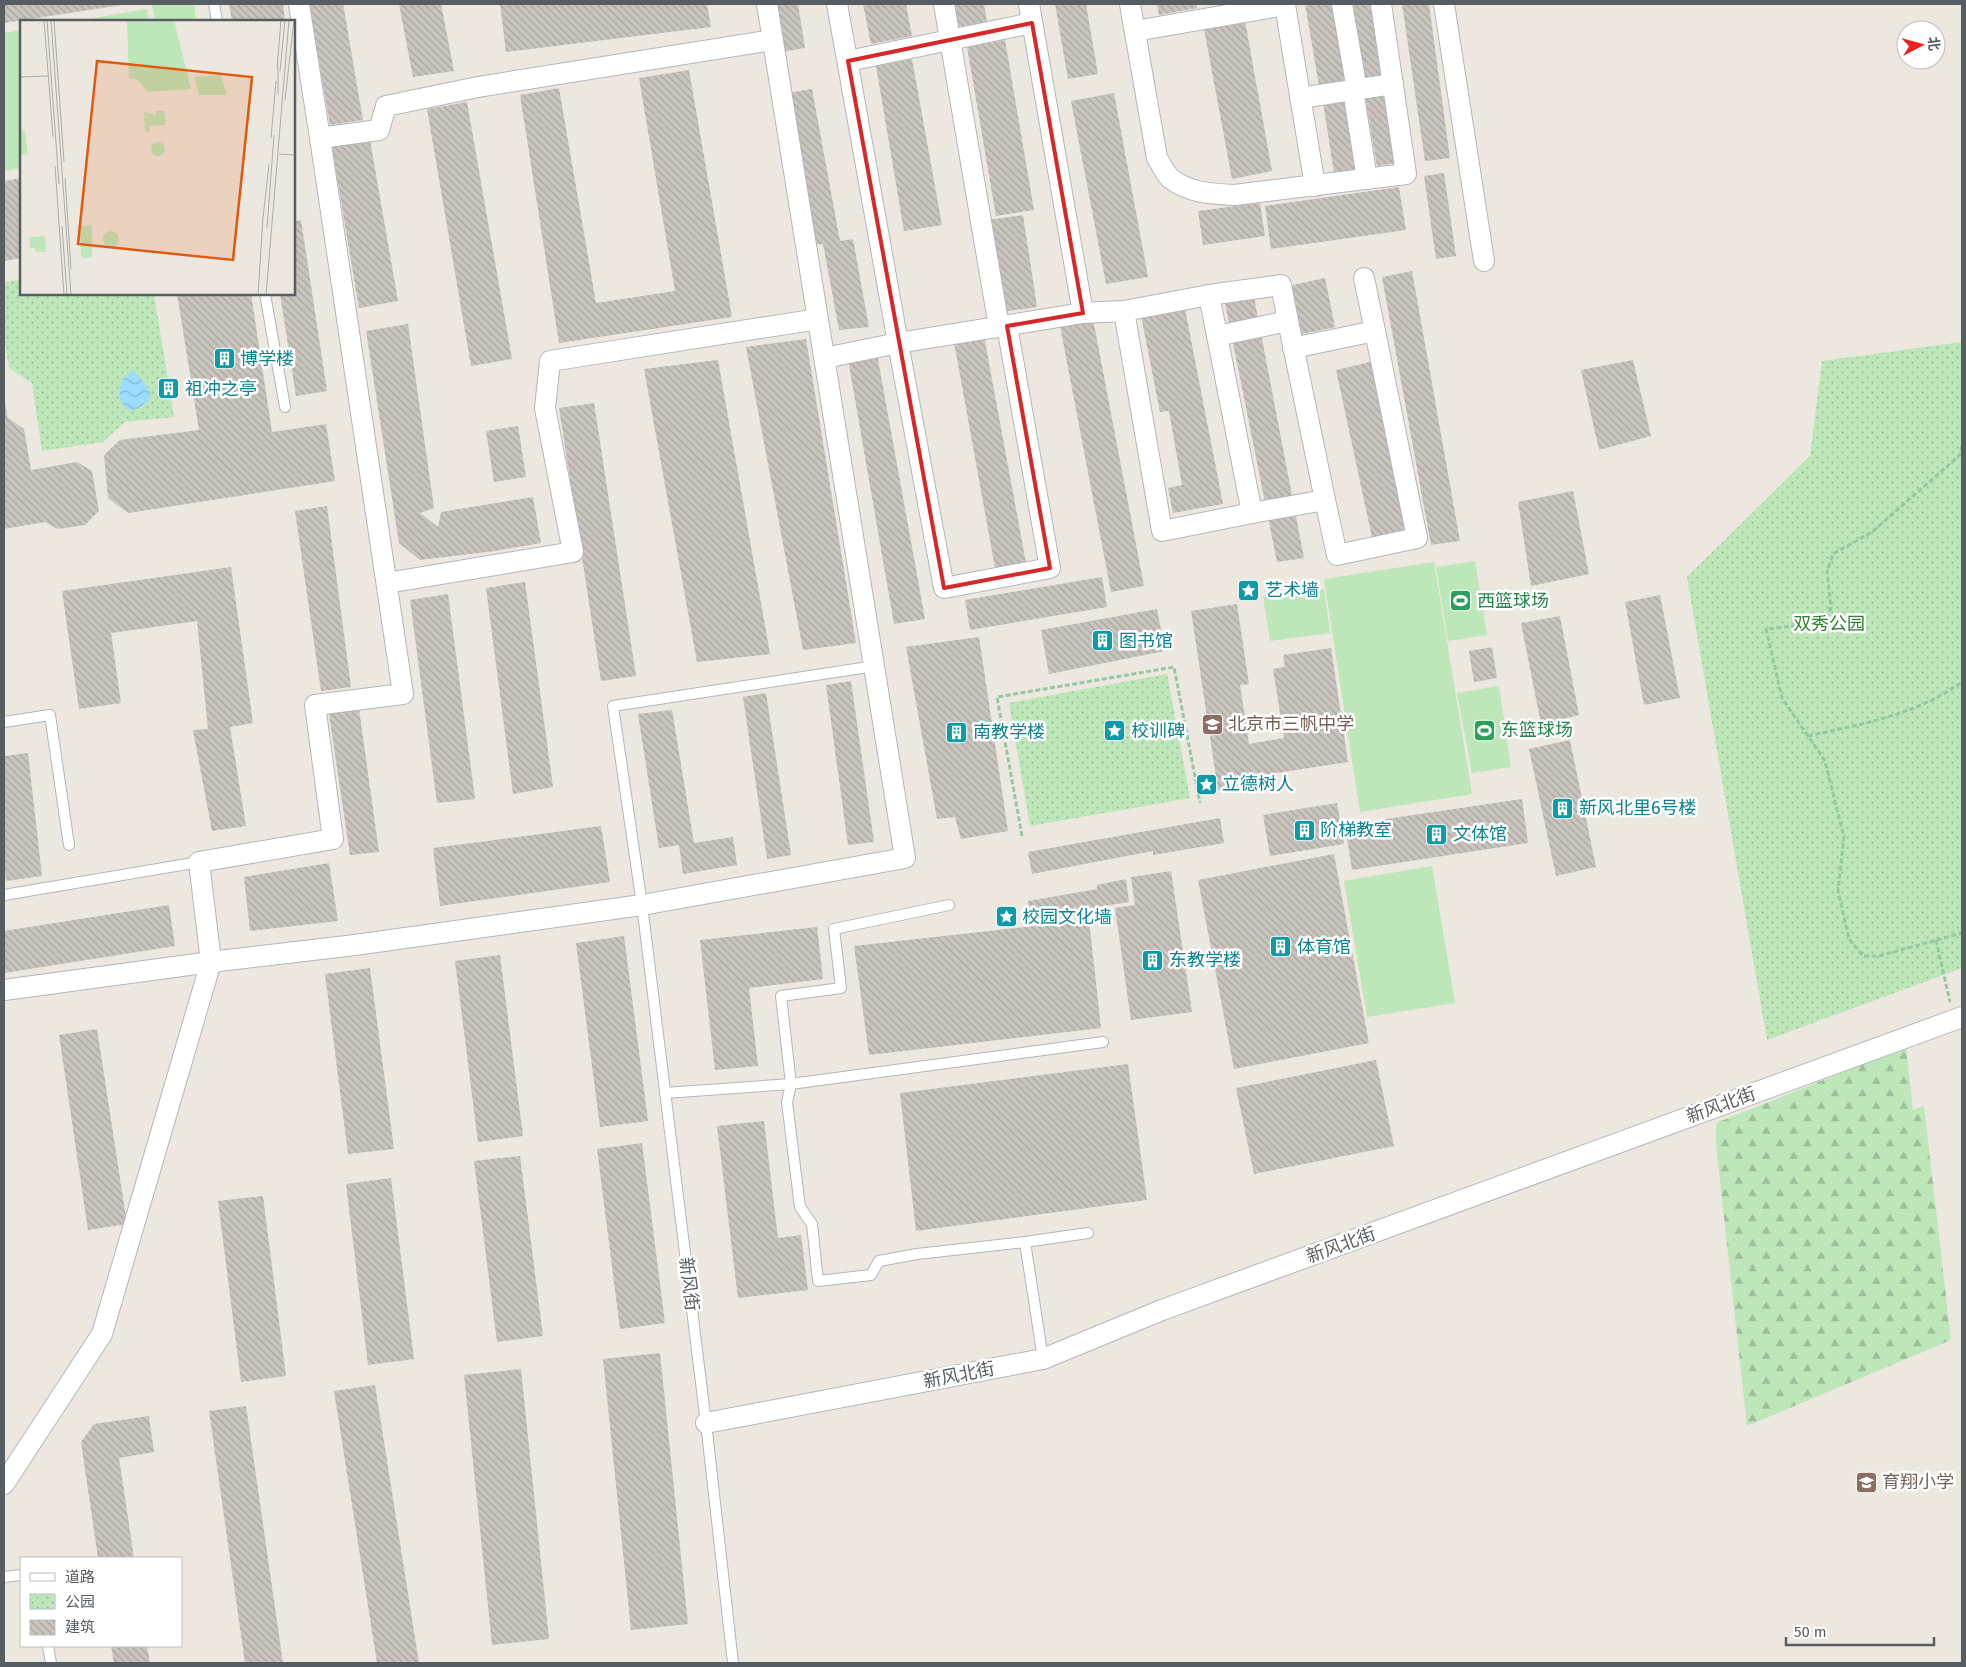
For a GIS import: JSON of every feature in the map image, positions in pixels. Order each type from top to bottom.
[{"type":"street","points":[[4,1484],[102,1334],[211,962],[199,862],[333,839],[315,706],[403,694],[320,138],[298,4]]},
{"type":"street","points":[[4,990],[354,945],[642,905],[905,858],[766,4]]},
{"type":"street","points":[[837,4],[944,588],[1050,568],[1003,327],[944,4]]},
{"type":"street","points":[[1130,4],[1157,158],[1169,178],[1188,188],[1211,194],[1234,195],[1406,174],[1381,4]]},
{"type":"street","points":[[1135,31],[1223,10],[1285,4],[1315,186]]},
{"type":"street","points":[[1342,4],[1367,179]]},
{"type":"street","points":[[1444,4],[1484,261]]},
{"type":"street","points":[[848,61],[951,40],[1030,13],[1083,313]]},
{"type":"street","points":[[320,138],[378,130],[386,106],[478,87],[772,40]]},
{"type":"street","points":[[1300,98],[1393,84]]},
{"type":"street","points":[[824,358],[1083,313],[1124,311],[1209,295],[1281,285],[1336,555],[1418,538],[1364,278]]},
{"type":"street","points":[[1209,295],[1252,513]]},
{"type":"street","points":[[1124,311],[1162,531],[1325,500]]},
{"type":"street","points":[[387,583],[573,552],[545,408],[550,361],[818,319]]},
{"type":"street","points":[[1217,336],[1288,321]]},
{"type":"street","points":[[1294,348],[1375,330]]},
{"type":"street","name":"新风北街","points":[[706,1423],[1043,1359],[1171,1307],[1958,1018]]},
{"type":"lane","points":[[214,4],[217,20]]},
{"type":"lane","points":[[265,295],[285,407]]},
{"type":"lane","name":"新风街","points":[[733,1663],[706,1423],[642,905],[612,706],[875,666]]},
{"type":"lane","points":[[4,722],[50,715],[69,845]]},
{"type":"lane","points":[[4,895],[199,862]]},
{"type":"lane","points":[[949,905],[834,929],[841,988],[781,996],[791,1084],[788,1102],[800,1207],[812,1224],[818,1281],[871,1275],[879,1261],[955,1249],[1088,1233]]},
{"type":"lane","points":[[665,1093],[791,1084],[1103,1042]]},
{"type":"lane","points":[[1025,1242],[1043,1359]]},
{"type":"lane","points":[[4,1577],[20,1574]]},
{"type":"lane","points":[[48,1647],[51,1663]]},
{"type":"path","points":[[1962,446],[1960,455],[1872,532],[1833,554],[1827,572],[1832,608],[1823,622],[1766,630],[1782,698],[1825,761],[1844,838],[1838,891],[1849,938],[1863,956],[1879,956],[1962,933]]},
{"type":"path","points":[[1022,836],[997,697],[1174,667],[1200,803]]},
{"type":"path","points":[[1808,736],[1892,717],[1949,691],[1962,682]]},
{"type":"path","points":[[1936,940],[1958,1018]]},
{"type":"highlighted area","points":[[1032,23],[1083,313],[1007,326],[1050,568],[944,588],[848,61]]},
{"type":"green space","points":[[152,4],[194,4],[196,20],[155,20]]},
{"type":"green space","points":[[147,9],[149,20],[82,20]]},
{"type":"green space","points":[[20,30],[20,168],[4,171],[4,33]]},
{"type":"green space","points":[[20,279],[20,295],[154,295],[174,417],[125,422],[103,442],[42,451],[32,383],[9,368],[4,336],[4,282]]},
{"type":"green space","name":"双秀公园","points":[[1962,342],[1962,968],[1767,1040],[1687,577],[1810,456],[1822,361]]},
{"type":"green space","name":"西篮球场","points":[[1475,561],[1487,635],[1448,641],[1436,567]]},
{"type":"green space","points":[[1434,562],[1472,794],[1360,812],[1324,579]]},
{"type":"green space","points":[[1324,589],[1330,633],[1270,641],[1263,597]]},
{"type":"green space","points":[[1167,674],[1190,798],[1030,826],[1009,703]]},
{"type":"green space","name":"东篮球场","points":[[1499,686],[1511,767],[1472,773],[1457,693]]},
{"type":"green space","points":[[1432,866],[1455,1003],[1367,1017],[1344,881]]},
{"type":"green space","points":[[1906,1047],[1913,1110],[1924,1106],[1951,1340],[1747,1426],[1716,1145],[1716,1123]]},
{"type":"water","points":[[134,371],[146,384],[150,400],[133,411],[125,407],[122,402],[120,386],[125,376]]},
{"type":"building","points":[[4,4],[122,4],[122,5],[4,23]]},
{"type":"building","points":[[229,4],[283,4],[285,20],[232,20]]},
{"type":"building","points":[[309,4],[343,4],[363,120],[330,125]]},
{"type":"building","points":[[399,4],[441,4],[454,71],[413,77]]},
{"type":"building","points":[[500,4],[707,4],[711,27],[506,52]]},
{"type":"building","points":[[775,4],[798,4],[805,48],[782,52]]},
{"type":"building","points":[[863,4],[906,4],[912,36],[871,44]]},
{"type":"building","points":[[953,4],[984,4],[987,22],[957,27]]},
{"type":"building","points":[[1055,4],[1086,4],[1098,74],[1068,79]]},
{"type":"building","points":[[1157,4],[1197,4],[1197,8],[1159,15]]},
{"type":"building","points":[[1305,4],[1337,4],[1351,86],[1320,91]]},
{"type":"building","points":[[1349,4],[1375,4],[1387,81],[1363,84]]},
{"type":"building","points":[[1402,4],[1429,4],[1450,158],[1425,161]]},
{"type":"building","points":[[1245,21],[1272,171],[1232,179],[1204,29]]},
{"type":"building","points":[[1005,40],[1034,210],[996,216],[967,47]]},
{"type":"building","points":[[912,59],[942,225],[904,231],[876,66]]},
{"type":"building","points":[[689,70],[732,317],[559,343],[520,95],[559,88],[596,303],[675,291],[639,78]]},
{"type":"building","points":[[812,89],[840,241],[853,239],[869,327],[839,330],[823,244],[814,245],[788,93]]},
{"type":"building","points":[[1386,92],[1397,163],[1377,166],[1365,96]]},
{"type":"building","points":[[1114,93],[1148,277],[1106,284],[1071,101]]},
{"type":"building","points":[[1349,98],[1360,169],[1334,173],[1323,102]]},
{"type":"building","points":[[467,102],[512,359],[471,366],[427,109]]},
{"type":"building","points":[[370,140],[398,301],[359,308],[332,147]]},
{"type":"building","points":[[1444,173],[1456,256],[1436,259],[1424,176]]},
{"type":"building","points":[[20,178],[20,258],[4,261],[4,181]]},
{"type":"building","points":[[1399,187],[1406,230],[1271,249],[1265,206]]},
{"type":"building","points":[[1260,203],[1265,236],[1203,245],[1198,211]]},
{"type":"building","points":[[1023,215],[1037,307],[1001,312],[988,220]]},
{"type":"building","points":[[301,220],[327,391],[296,396],[280,295],[295,295],[295,221]]},
{"type":"building","points":[[1412,271],[1460,541],[1431,545],[1382,277]]},
{"type":"building","points":[[1325,278],[1335,327],[1298,335],[1288,286]]},
{"type":"building","points":[[1253,292],[1304,558],[1277,562],[1224,298]]},
{"type":"building","name":"博学楼","points":[[177,295],[251,295],[272,432],[326,424],[335,481],[128,513],[108,498],[104,455],[120,440],[199,430]]},
{"type":"building","points":[[1185,309],[1223,504],[1173,513],[1168,488],[1182,485],[1169,411],[1160,412],[1141,316]]},
{"type":"building","points":[[1093,319],[1144,586],[1111,592],[1060,326]]},
{"type":"building","points":[[408,324],[434,508],[420,513],[438,527],[441,512],[533,497],[541,543],[495,551],[420,560],[399,543],[366,331]]},
{"type":"building","points":[[984,336],[1026,563],[995,568],[954,342]]},
{"type":"building","points":[[806,339],[856,643],[803,650],[746,347]]},
{"type":"building","points":[[877,354],[925,619],[894,624],[848,359]]},
{"type":"building","points":[[718,360],[770,654],[697,662],[644,369]]},
{"type":"building","points":[[1633,360],[1651,436],[1599,450],[1581,370]]},
{"type":"building","points":[[1374,361],[1409,534],[1373,542],[1336,370]]},
{"type":"building","name":"祖冲之亭","points":[[166,382],[172,382],[176,389],[172,396],[166,396],[162,392],[162,386]]},
{"type":"building","points":[[4,398],[8,418],[24,429],[31,470],[77,462],[92,471],[99,511],[85,525],[58,529],[45,522],[4,529]]},
{"type":"building","points":[[594,403],[636,676],[601,681],[559,408]]},
{"type":"building","points":[[518,426],[526,477],[494,482],[486,431]]},
{"type":"building","points":[[1573,491],[1589,574],[1531,586],[1518,502]]},
{"type":"building","points":[[327,506],[351,687],[321,691],[295,511]]},
{"type":"building","points":[[231,567],[253,723],[230,727],[246,826],[212,831],[193,730],[208,729],[197,621],[111,633],[121,703],[79,709],[62,591]]},
{"type":"building","points":[[1102,577],[1107,607],[970,630],[965,600]]},
{"type":"building","points":[[525,582],[553,787],[513,794],[486,588]]},
{"type":"building","points":[[448,594],[475,799],[437,803],[410,600]]},
{"type":"building","points":[[1660,595],[1680,698],[1644,705],[1625,602]]},
{"type":"building","points":[[1237,604],[1249,684],[1240,685],[1249,744],[1284,738],[1273,669],[1285,667],[1283,655],[1331,648],[1348,762],[1263,775],[1264,783],[1218,790],[1191,611]]},
{"type":"building","name":"图书馆","points":[[1157,609],[1165,651],[1049,674],[1041,630]]},
{"type":"building","points":[[1560,616],[1579,715],[1541,724],[1521,623]]},
{"type":"building","name":"南教学楼","points":[[979,637],[1008,831],[961,839],[955,817],[937,819],[906,647]]},
{"type":"building","points":[[1492,647],[1497,678],[1474,682],[1469,651]]},
{"type":"building","points":[[851,681],[874,842],[848,845],[826,685]]},
{"type":"building","points":[[766,693],[791,855],[767,859],[743,697]]},
{"type":"building","points":[[359,709],[379,852],[350,855],[329,714]]},
{"type":"building","points":[[672,710],[694,843],[733,837],[737,865],[683,874],[679,845],[659,848],[638,714]]},
{"type":"building","name":"新风北里6号楼","points":[[1570,740],[1596,867],[1556,876],[1529,749]]},
{"type":"building","points":[[28,753],[42,876],[6,881],[4,865],[4,756]]},
{"type":"building","name":"文体馆","points":[[1522,799],[1528,843],[1352,870],[1345,825]]},
{"type":"building","name":"阶梯教室","points":[[1337,803],[1344,844],[1270,856],[1263,815]]},
{"type":"building","points":[[1220,818],[1224,843],[1153,855],[1153,851],[1032,874],[1028,852]]},
{"type":"building","points":[[601,826],[610,882],[440,906],[433,848]]},
{"type":"building","name":"体育馆","points":[[1334,854],[1369,1043],[1234,1069],[1198,880]]},
{"type":"building","points":[[329,863],[338,921],[250,931],[244,877]]},
{"type":"building","name":"东教学楼","points":[[1171,871],[1192,1012],[1131,1020],[1115,908],[1135,905],[1131,877]]},
{"type":"building","points":[[1126,879],[1129,902],[1031,918],[1028,901],[1097,889],[1097,885]]},
{"type":"building","points":[[169,905],[175,946],[4,973],[4,931]]},
{"type":"building","points":[[1089,920],[1101,1028],[869,1055],[854,946]]},
{"type":"building","points":[[817,927],[823,979],[749,988],[758,1066],[715,1070],[700,940]]},
{"type":"building","points":[[624,936],[648,1121],[600,1127],[576,943]]},
{"type":"building","points":[[500,955],[523,1136],[478,1142],[455,961]]},
{"type":"building","points":[[370,968],[394,1149],[348,1154],[325,974]]},
{"type":"building","points":[[97,1029],[127,1224],[88,1230],[59,1035]]},
{"type":"building","points":[[1376,1060],[1394,1146],[1254,1174],[1236,1088]]},
{"type":"building","points":[[1128,1064],[1147,1200],[916,1231],[900,1093]]},
{"type":"building","points":[[764,1121],[778,1238],[801,1235],[808,1290],[738,1298],[717,1126]]},
{"type":"building","points":[[642,1143],[665,1323],[620,1329],[597,1149]]},
{"type":"building","points":[[520,1156],[543,1336],[497,1342],[474,1161]]},
{"type":"building","points":[[391,1178],[414,1359],[368,1365],[346,1184]]},
{"type":"building","points":[[263,1196],[286,1376],[241,1382],[218,1201]]},
{"type":"building","points":[[660,1353],[688,1624],[631,1630],[603,1359]]},
{"type":"building","points":[[521,1369],[549,1639],[492,1645],[464,1375]]},
{"type":"building","points":[[375,1385],[419,1663],[377,1663],[334,1391]]},
{"type":"building","points":[[246,1406],[283,1663],[245,1663],[209,1411]]},
{"type":"building","points":[[149,1416],[154,1452],[119,1458],[134,1557],[98,1557],[81,1442],[94,1424]]},
{"type":"building","points":[[111,1647],[147,1647],[150,1663],[114,1663]]},
{"type":"place","name":"博学楼","points":[[224,359]]},
{"type":"place","name":"祖冲之亭","points":[[169,389]]},
{"type":"place","name":"艺术墙","points":[[1249,590]]},
{"type":"place","name":"西篮球场","points":[[1461,601]]},
{"type":"place","name":"图书馆","points":[[1103,641]]},
{"type":"place","name":"北京市三帆中学","points":[[1212,724]]},
{"type":"place","name":"东篮球场","points":[[1485,730]]},
{"type":"place","name":"校训碑","points":[[1115,731]]},
{"type":"place","name":"南教学楼","points":[[957,732]]},
{"type":"place","name":"立德树人","points":[[1206,784]]},
{"type":"place","name":"新风北里6号楼","points":[[1563,808]]},
{"type":"place","name":"阶梯教室","points":[[1304,830]]},
{"type":"place","name":"文体馆","points":[[1437,834]]},
{"type":"place","name":"校园文化墙","points":[[1006,917]]},
{"type":"place","name":"体育馆","points":[[1281,947]]},
{"type":"place","name":"东教学楼","points":[[1153,960]]},
{"type":"place","name":"育翔小学","points":[[1866,1482]]}]
